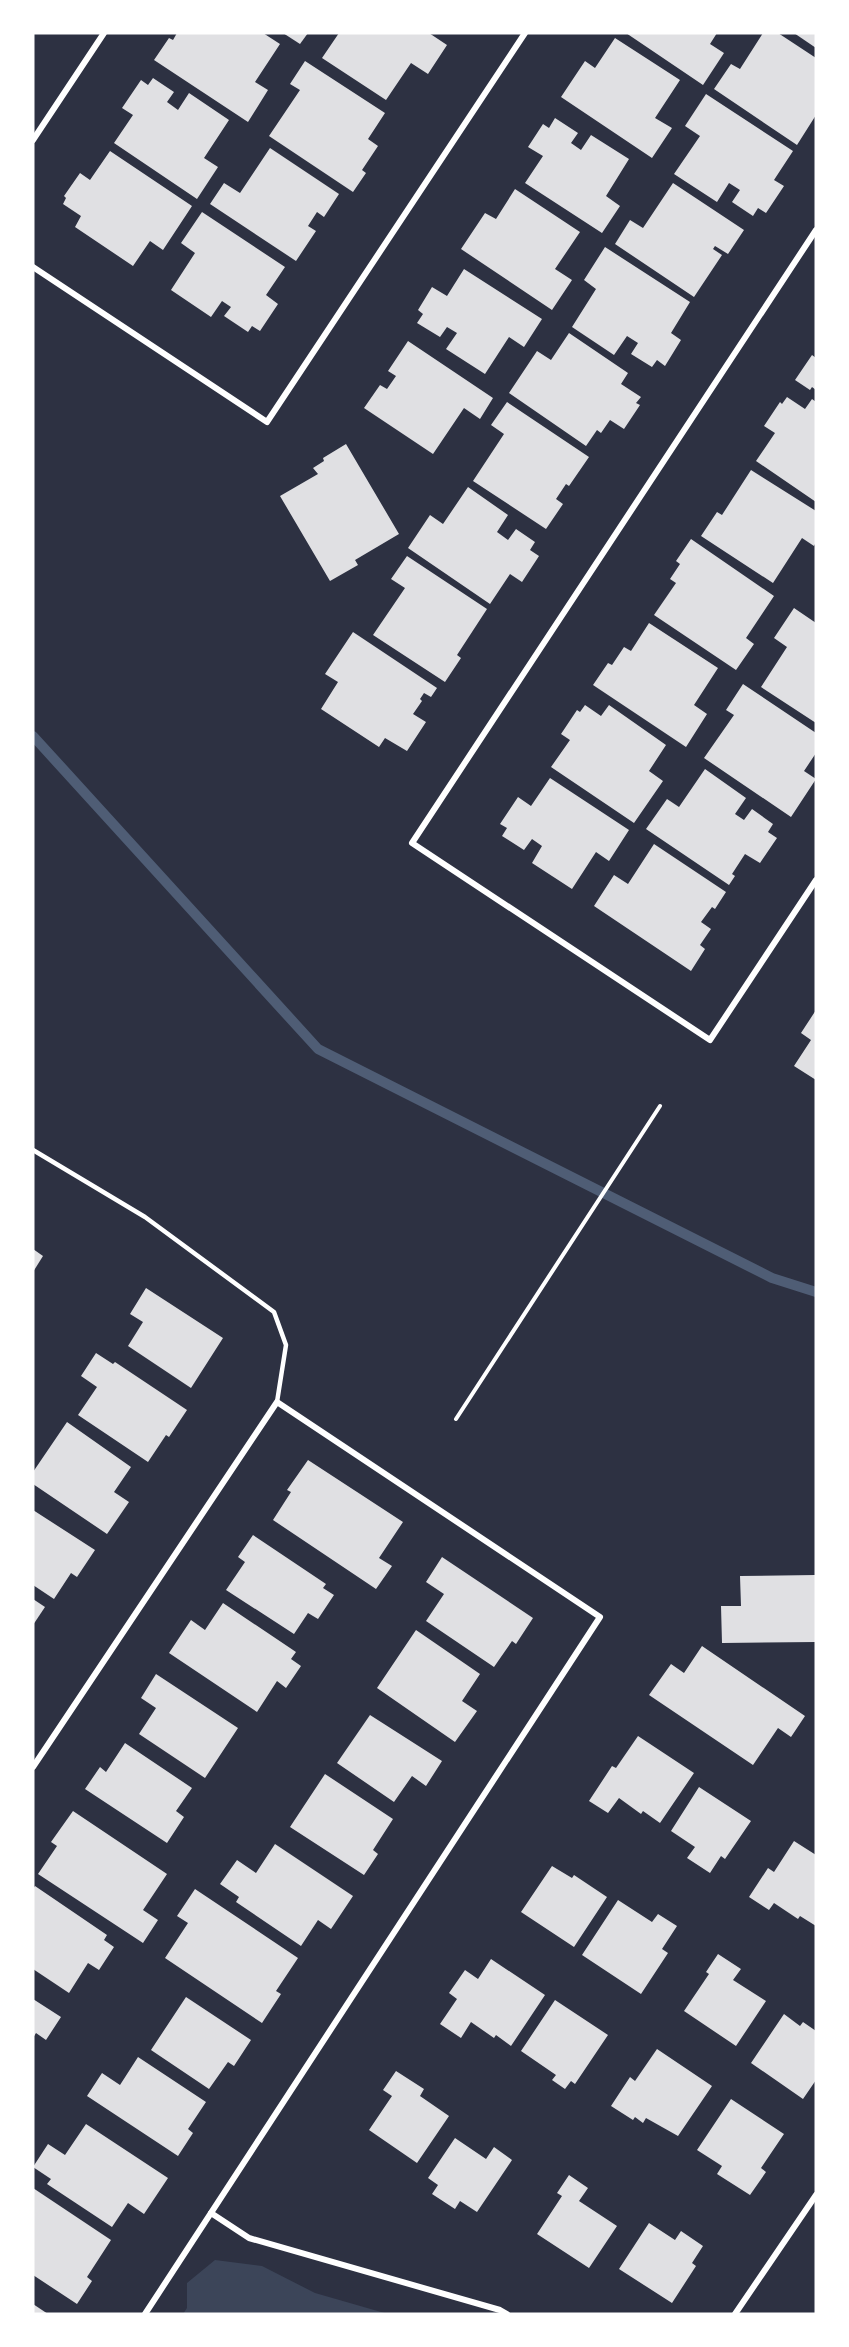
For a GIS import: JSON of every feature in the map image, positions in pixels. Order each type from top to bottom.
[{"type":"street","points":[[33,141],[104,33]]},
{"type":"street","points":[[33,267],[267,422],[525,33]]},
{"type":"street","points":[[816,230],[412,843],[710,1040],[816,880]]},
{"type":"street","points":[[33,1767],[278,1402],[600,1617],[145,2314]]},
{"type":"street","points":[[735,2314],[816,2195]]},
{"type":"street","points":[[211,2213],[249,2238],[500,2310],[507,2314]]},
{"type":"lane","points":[[33,1150],[145,1217],[274,1312],[286,1345],[278,1402]]},
{"type":"path","points":[[456,1419],[660,1106]]},
{"type":"shaded area","points":[[215,2260],[262,2266],[315,2293],[388,2314],[183,2314],[187,2308],[187,2283]]},
{"type":"building","points":[[177,33],[263,33],[280,44],[255,82],[268,90],[248,122],[154,60],[169,38],[173,40]]},
{"type":"building","points":[[283,33],[308,33],[300,44]]},
{"type":"building","points":[[339,33],[429,33],[447,45],[428,74],[411,63],[386,100],[322,58]]},
{"type":"building","points":[[626,33],[717,33],[710,44],[724,53],[703,85]]},
{"type":"building","points":[[763,33],[778,33],[816,58],[816,115],[797,145],[714,89],[731,64],[740,69]]},
{"type":"building","points":[[794,33],[816,33],[816,48]]},
{"type":"building","points":[[615,38],[680,80],[655,118],[672,128],[652,158],[561,97],[585,61],[595,68]]},
{"type":"building","points":[[305,61],[385,113],[368,139],[378,146],[362,170],[366,173],[353,192],[269,136],[300,90],[290,84]]},
{"type":"building","points":[[153,78],[174,92],[167,102],[178,110],[189,93],[229,120],[204,158],[218,167],[197,199],[114,143],[133,115],[122,108],[141,80],[148,85]]},
{"type":"building","points":[[706,94],[793,151],[774,180],[784,186],[766,213],[758,208],[753,216],[732,202],[740,190],[729,183],[717,202],[674,174],[700,136],[685,126]]},
{"type":"building","points":[[555,118],[578,133],[571,143],[581,150],[591,135],[629,159],[606,196],[620,206],[602,233],[525,183],[543,156],[528,147],[543,124],[549,128]]},
{"type":"building","points":[[270,148],[339,194],[324,217],[317,212],[308,226],[316,231],[296,261],[210,204],[224,183],[240,193]]},
{"type":"building","points":[[110,151],[192,206],[163,250],[150,241],[133,266],[75,227],[81,216],[63,204],[66,198],[64,196],[80,173],[90,180]]},
{"type":"building","points":[[673,183],[744,230],[728,254],[715,246],[713,249],[722,255],[694,297],[615,244],[630,220],[643,228]]},
{"type":"building","points":[[515,189],[580,232],[555,269],[572,280],[552,310],[461,249],[485,213],[496,219]]},
{"type":"building","points":[[202,212],[285,267],[266,295],[278,304],[260,331],[252,326],[248,332],[224,316],[231,307],[222,301],[211,317],[171,290],[195,253],[181,243]]},
{"type":"building","points":[[605,247],[690,302],[671,333],[681,340],[665,366],[657,360],[652,367],[631,354],[638,343],[627,336],[614,355],[572,327],[596,289],[584,280]]},
{"type":"building","points":[[464,269],[542,319],[524,347],[509,337],[485,374],[446,349],[457,333],[447,327],[440,337],[417,323],[423,314],[418,310],[432,287],[447,296]]},
{"type":"building","points":[[569,333],[628,373],[621,384],[641,397],[636,403],[640,405],[624,429],[610,420],[601,433],[597,430],[586,446],[509,393],[537,351],[551,360]]},
{"type":"building","points":[[408,341],[493,398],[480,419],[464,408],[433,454],[364,408],[380,385],[387,389],[396,376],[388,371]]},
{"type":"building","points":[[812,355],[816,358],[816,390],[812,387],[810,390],[795,380]]},
{"type":"building","points":[[787,397],[805,409],[812,399],[816,402],[816,502],[756,461],[775,433],[764,426],[780,402],[782,404]]},
{"type":"building","points":[[507,402],[589,457],[569,486],[566,484],[556,499],[563,504],[546,529],[473,481],[504,434],[491,425]]},
{"type":"building","points":[[346,444],[399,534],[355,560],[358,565],[330,581],[280,496],[318,474],[313,468],[324,461],[323,458]]},
{"type":"building","points":[[751,470],[816,511],[814,546],[802,538],[773,583],[701,536],[717,512],[722,515]]},
{"type":"building","points":[[468,487],[508,515],[497,532],[508,540],[516,529],[535,542],[530,550],[539,556],[522,582],[510,574],[490,604],[408,548],[430,515],[443,524]]},
{"type":"building","points":[[691,539],[774,596],[746,638],[754,644],[736,670],[654,615],[676,583],[670,579],[680,564],[676,561]]},
{"type":"building","points":[[407,556],[487,609],[457,655],[461,658],[445,682],[373,635],[405,588],[391,579]]},
{"type":"building","points":[[794,608],[816,623],[816,723],[761,687],[787,647],[774,638]]},
{"type":"building","points":[[649,623],[718,668],[694,705],[707,714],[686,747],[593,685],[608,663],[612,665],[624,647],[631,651]]},
{"type":"building","points":[[353,632],[437,688],[431,697],[424,693],[420,699],[422,701],[413,714],[426,722],[407,751],[385,738],[379,747],[321,709],[338,682],[325,674]]},
{"type":"building","points":[[743,684],[816,733],[816,753],[804,771],[816,779],[791,817],[704,758],[734,715],[726,710]]},
{"type":"building","points":[[585,705],[601,716],[609,705],[666,745],[649,771],[663,781],[634,823],[551,767],[570,740],[561,734],[577,710],[580,712]]},
{"type":"building","points":[[705,769],[746,798],[735,814],[744,820],[752,809],[773,824],[768,832],[777,838],[760,863],[745,854],[732,874],[735,876],[729,885],[646,829],[667,799],[679,807]]},
{"type":"building","points":[[550,778],[629,830],[609,861],[596,852],[572,889],[532,863],[542,846],[532,839],[524,850],[502,836],[507,828],[500,824],[518,797],[531,806]]},
{"type":"building","points":[[654,844],[726,892],[715,909],[712,907],[701,922],[711,929],[700,945],[705,949],[691,971],[594,906],[614,875],[628,884]]},
{"type":"building","points":[[816,1010],[816,1080],[794,1066],[811,1040],[801,1033]]},
{"type":"building","points":[[33,1249],[43,1256],[33,1272]]},
{"type":"building","points":[[146,1288],[223,1338],[191,1388],[128,1346],[143,1322],[130,1314]]},
{"type":"building","points":[[96,1353],[113,1364],[115,1362],[187,1410],[169,1437],[166,1435],[148,1462],[78,1415],[97,1387],[81,1376]]},
{"type":"building","points":[[67,1422],[131,1467],[114,1492],[129,1502],[107,1534],[33,1484],[33,1472]]},
{"type":"building","points":[[308,1460],[403,1522],[379,1558],[392,1566],[376,1589],[273,1520],[291,1492],[287,1490]]},
{"type":"building","points":[[33,1510],[95,1550],[77,1577],[71,1573],[54,1599],[33,1585]]},
{"type":"building","points":[[253,1535],[326,1584],[323,1588],[334,1595],[318,1619],[308,1613],[294,1634],[226,1590],[245,1562],[238,1557]]},
{"type":"building","points":[[442,1557],[533,1618],[516,1644],[512,1641],[494,1667],[426,1621],[444,1594],[426,1582]]},
{"type":"building","points":[[816,1575],[816,1642],[722,1643],[721,1606],[741,1606],[740,1576]]},
{"type":"building","points":[[33,1599],[45,1607],[33,1625]]},
{"type":"building","points":[[223,1603],[296,1652],[291,1659],[301,1666],[286,1688],[277,1681],[257,1712],[169,1653],[191,1620],[205,1630]]},
{"type":"building","points":[[416,1630],[480,1674],[462,1701],[477,1711],[455,1742],[377,1688]]},
{"type":"building","points":[[702,1646],[805,1716],[791,1737],[778,1728],[753,1765],[649,1695],[671,1664],[684,1673]]},
{"type":"building","points":[[156,1674],[238,1728],[205,1778],[139,1734],[156,1708],[141,1698]]},
{"type":"building","points":[[370,1715],[442,1761],[426,1786],[412,1776],[394,1802],[337,1763]]},
{"type":"building","points":[[638,1736],[694,1773],[660,1823],[643,1811],[641,1814],[619,1798],[608,1813],[589,1801],[612,1766],[616,1768]]},
{"type":"building","points":[[125,1743],[192,1788],[176,1811],[184,1817],[167,1843],[85,1789],[100,1767],[106,1772]]},
{"type":"building","points":[[325,1774],[393,1819],[373,1850],[378,1854],[364,1875],[290,1827]]},
{"type":"building","points":[[699,1787],[751,1821],[725,1859],[721,1856],[710,1873],[687,1858],[695,1847],[671,1831]]},
{"type":"building","points":[[73,1811],[167,1874],[143,1910],[158,1920],[143,1943],[38,1874],[57,1846],[51,1842]]},
{"type":"building","points":[[794,1841],[816,1855],[816,1926],[800,1916],[798,1919],[774,1903],[769,1910],[749,1897],[768,1868],[774,1872]]},
{"type":"building","points":[[275,1844],[353,1896],[331,1929],[318,1920],[301,1946],[236,1902],[239,1897],[220,1884],[237,1860],[256,1873]]},
{"type":"building","points":[[552,1866],[572,1878],[574,1875],[607,1897],[574,1947],[521,1912]]},
{"type":"building","points":[[35,1886],[107,1935],[104,1940],[114,1947],[99,1970],[88,1963],[69,1993],[33,1969],[33,1889]]},
{"type":"building","points":[[195,1889],[298,1958],[276,1991],[281,1994],[262,2023],[165,1958],[188,1923],[177,1916]]},
{"type":"building","points":[[618,1900],[652,1922],[658,1914],[677,1926],[662,1949],[668,1953],[641,1994],[582,1955]]},
{"type":"building","points":[[718,1954],[741,1969],[733,1980],[766,2001],[736,2046],[684,2011],[709,1974],[706,1972]]},
{"type":"building","points":[[491,1959],[545,1995],[511,2046],[496,2035],[494,2038],[471,2022],[461,2038],[440,2024],[457,1999],[449,1993],[465,1970],[478,1979]]},
{"type":"building","points":[[186,1997],[251,2040],[234,2066],[228,2062],[209,2089],[151,2050]]},
{"type":"building","points":[[33,1999],[61,2017],[46,2040],[36,2033],[33,2038]]},
{"type":"building","points":[[555,2000],[608,2035],[575,2084],[571,2081],[565,2089],[552,2080],[556,2075],[521,2051]]},
{"type":"building","points":[[784,2014],[800,2026],[803,2022],[816,2031],[816,2080],[803,2099],[751,2063]]},
{"type":"building","points":[[657,2049],[712,2086],[678,2136],[646,2118],[643,2123],[635,2117],[633,2120],[611,2106],[630,2077],[635,2081]]},
{"type":"building","points":[[138,2057],[206,2102],[188,2129],[193,2133],[178,2156],[87,2096],[102,2073],[120,2085]]},
{"type":"building","points":[[396,2071],[424,2089],[420,2096],[449,2116],[417,2163],[369,2130],[392,2096],[383,2090]]},
{"type":"building","points":[[731,2099],[784,2134],[761,2168],[766,2172],[750,2195],[717,2174],[722,2166],[697,2150]]},
{"type":"building","points":[[86,2124],[168,2178],[144,2214],[128,2203],[112,2227],[47,2184],[51,2179],[33,2167],[48,2144],[65,2155]]},
{"type":"building","points":[[455,2138],[486,2159],[494,2147],[512,2160],[477,2212],[460,2201],[455,2209],[432,2194],[438,2185],[428,2178]]},
{"type":"building","points":[[569,2175],[588,2188],[579,2201],[617,2226],[589,2268],[537,2234],[562,2196],[557,2193]]},
{"type":"building","points":[[33,2188],[111,2240],[87,2277],[92,2281],[77,2304],[33,2275]]},
{"type":"building","points":[[649,2223],[675,2240],[681,2231],[703,2246],[692,2263],[696,2266],[672,2303],[619,2269]]},
{"type":"building","points":[[33,2304],[48,2314],[33,2314]]},
{"type":"waterway","points":[[33,736],[318,1049],[772,1278],[816,1292]]}]
